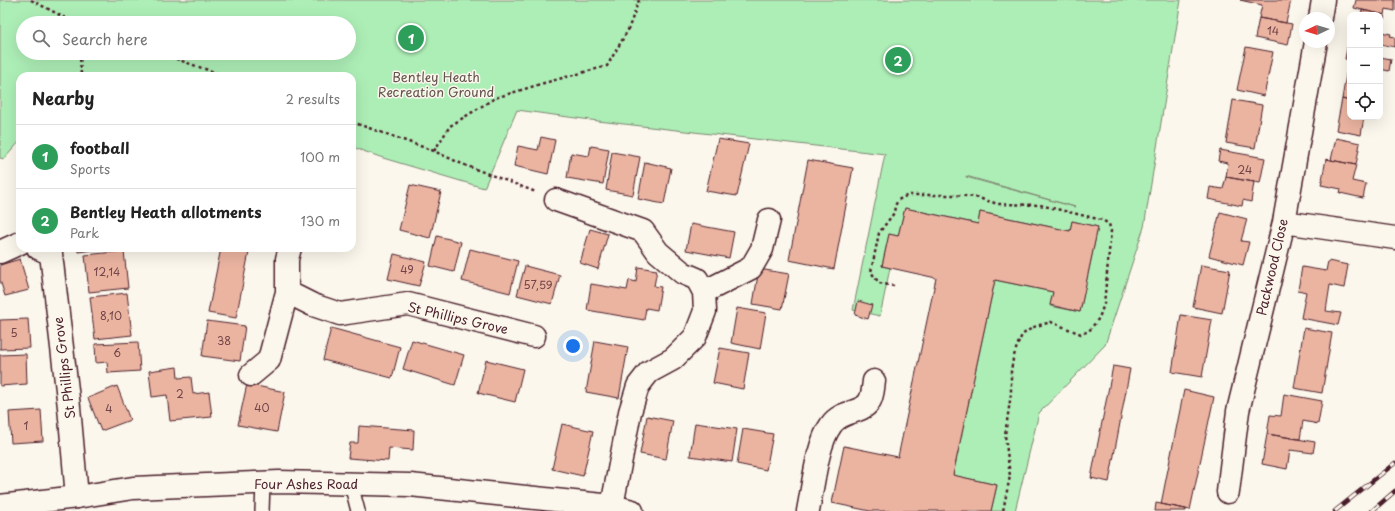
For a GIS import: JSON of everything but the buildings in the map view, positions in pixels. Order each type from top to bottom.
[{"type":"street","points":[[1321,12],[1323,0]]},
{"type":"street","name":"Packwood Close","points":[[1228,492],[1238,411],[1284,222],[1315,48]]},
{"type":"street","points":[[556,200],[643,231],[658,252],[683,272],[697,279],[704,292],[751,268],[762,249],[769,220]]},
{"type":"street","points":[[1284,222],[1395,238]]},
{"type":"street","points":[[0,252],[16,246]]},
{"type":"street","name":"St Phillips Grove","points":[[47,252],[51,254],[69,407],[77,497]]},
{"type":"street","points":[[251,375],[269,360],[287,292],[289,252]]},
{"type":"street","name":"St Phillips Grove","points":[[287,292],[313,305],[340,314],[408,304],[534,336]]},
{"type":"street","name":"Four Ashes Road","points":[[0,506],[77,497],[133,488],[263,483],[410,485],[622,509],[630,412],[638,386],[649,372],[673,359],[695,338],[705,311],[704,292]]},
{"type":"street","points":[[808,511],[823,440],[831,425],[839,417],[848,412],[860,409],[869,403],[874,381]]},
{"type":"lane","points":[[262,511],[263,483]]},
{"type":"lane","points":[[350,484],[358,511]]},
{"type":"path","points":[[31,0],[62,16]]},
{"type":"path","points":[[434,151],[450,126],[495,98],[607,66],[628,30],[639,0]]},
{"type":"path","points":[[80,60],[80,72]]},
{"type":"path","points":[[179,60],[214,72]]},
{"type":"path","points":[[356,123],[434,151],[462,164],[508,180],[556,200]]},
{"type":"path","points":[[894,286],[879,283],[872,272],[879,233],[894,213],[898,200],[908,195],[955,195],[975,197],[998,204],[1040,205],[1102,220],[1109,224],[1111,238],[1104,304],[1100,318],[1089,331],[1081,334],[1051,322],[1036,326],[1022,336],[1017,346],[1011,371],[1011,394],[1005,435],[1010,476],[1003,511]]},
{"type":"green space","name":"Bentley Heath Recreation Ground","points":[[0,0],[1181,0],[1144,227],[1105,345],[1039,413],[1015,511],[991,511],[997,485],[953,475],[995,280],[1053,292],[1050,306],[1080,312],[1098,227],[1072,221],[1070,231],[980,212],[978,224],[905,208],[898,236],[889,234],[882,266],[890,268],[880,316],[853,310],[885,154],[598,121],[517,110],[484,188],[356,148],[356,72],[16,72],[16,146],[4,159],[0,158]],"holes":[[[966,176],[1075,207],[966,177]]]},
{"type":"railway","points":[[1335,511],[1395,463]]},
{"type":"railway","points":[[1372,511],[1395,491]]},
{"type":"place","name":"football","points":[[411,38]]},
{"type":"place","name":"Bentley Heath allotments","points":[[898,60]]}]
